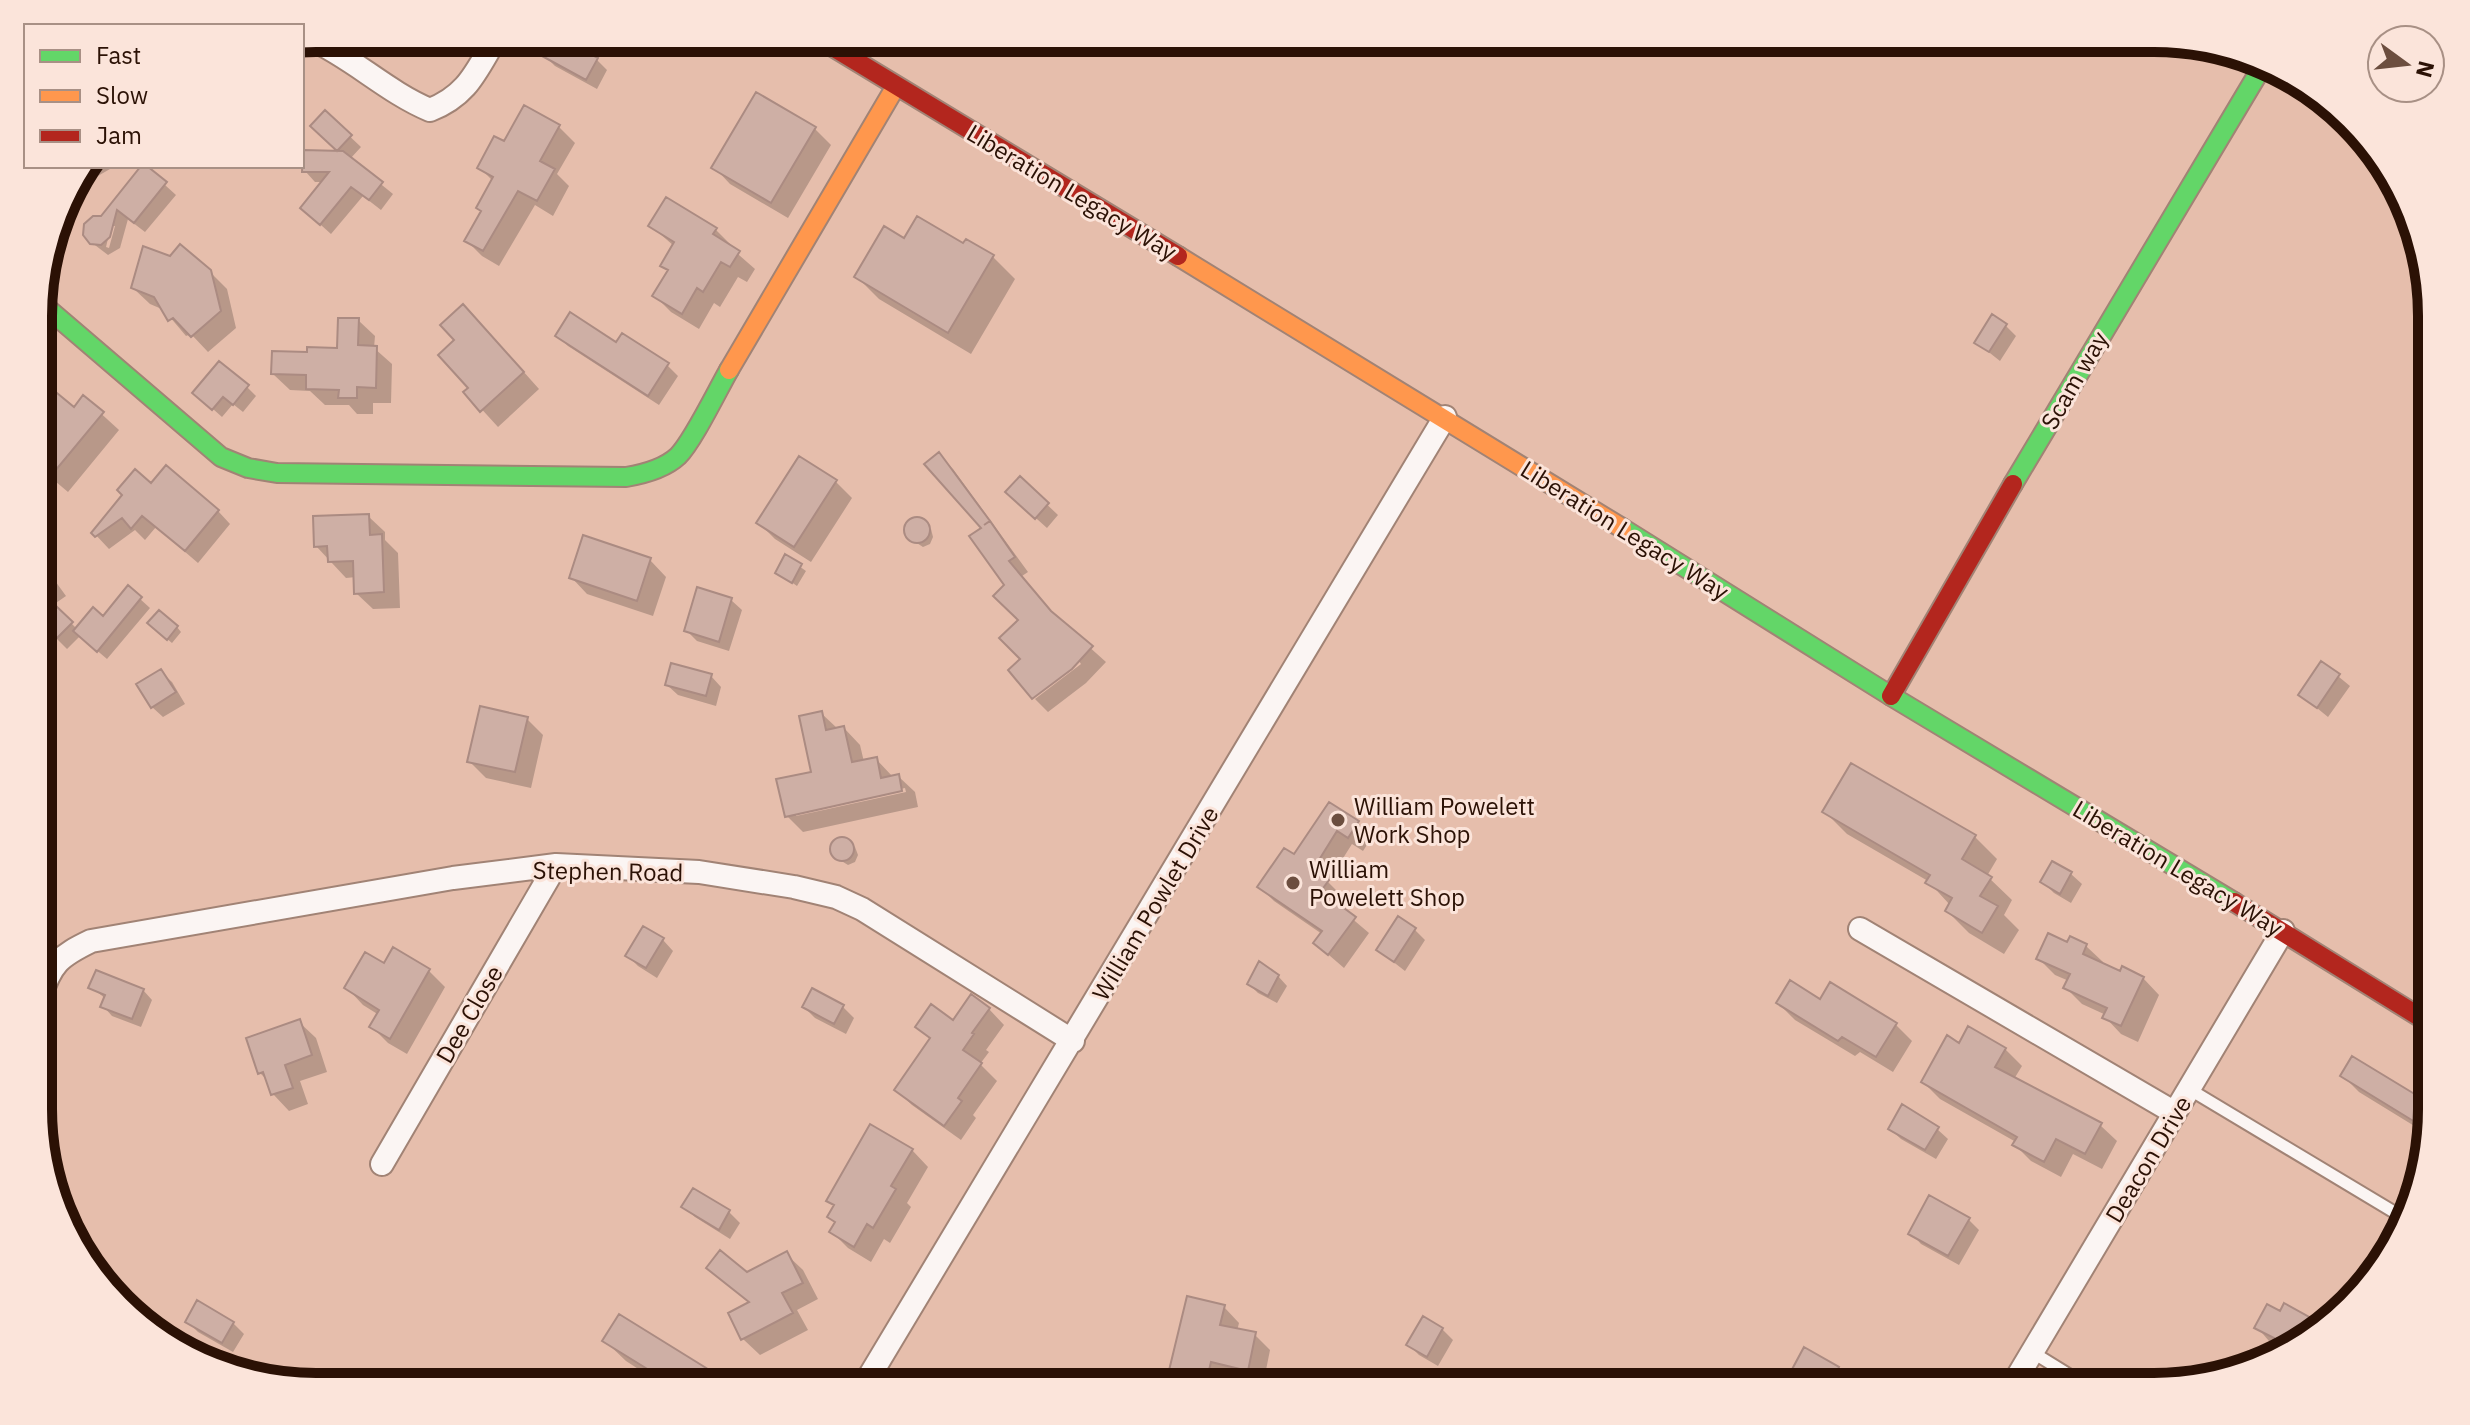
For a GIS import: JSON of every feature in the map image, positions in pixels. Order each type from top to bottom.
[{"type":"main road","name":"Liberation Legacy Way","points":[[842,53],[1445,417],[1891,696],[2283,931],[2417,1015]]},
{"type":"main road","name":"Scam way","points":[[1891,696],[2093,347],[2258,73]]},
{"type":"main road","points":[[52,312],[221,457],[248,468],[277,473],[626,477],[650,473],[666,467],[680,454],[896,86]]},
{"type":"street","points":[[338,53],[411,102],[430,110],[449,103],[465,89],[487,53]]},
{"type":"street","name":"William Powlet Drive","points":[[872,1373],[1445,417]]},
{"type":"street","name":"Stephen Road","points":[[52,971],[62,955],[91,941],[453,878],[556,865],[699,872],[836,897],[862,909],[1073,1041]]},
{"type":"street","name":"Dee Close","points":[[382,1164],[556,865]]},
{"type":"street","points":[[1860,929],[2175,1113]]},
{"type":"street","name":"Deacon Drive","points":[[2020,1372],[2283,931]]},
{"type":"lane","points":[[2189,1089],[2396,1213]]},
{"type":"lane","points":[[2032,1352],[2064,1372]]},
{"type":"building","points":[[544,53],[588,53],[598,58],[586,80],[542,56]]},
{"type":"building","points":[[756,92],[816,127],[771,203],[711,168]]},
{"type":"building","points":[[524,105],[560,125],[540,161],[555,169],[537,201],[518,191],[483,251],[464,241],[481,211],[476,208],[493,177],[477,168],[494,136],[504,141]]},
{"type":"building","points":[[325,110],[352,135],[337,151],[310,126]]},
{"type":"building","points":[[304,150],[343,151],[383,182],[369,200],[351,187],[320,225],[300,208],[329,172],[302,172]]},
{"type":"building","points":[[139,168],[150,168],[167,182],[134,223],[117,210],[110,237],[101,245],[90,244],[83,235],[84,224],[93,216],[101,216]]},
{"type":"building","points":[[666,197],[717,228],[713,234],[740,251],[730,267],[721,262],[703,292],[697,288],[682,314],[652,296],[668,270],[660,266],[674,242],[648,226]]},
{"type":"building","points":[[917,216],[963,243],[966,239],[994,255],[948,333],[854,277],[884,226],[904,238]]},
{"type":"building","points":[[180,244],[211,270],[221,311],[191,337],[173,318],[168,321],[154,297],[131,288],[143,246],[170,256]]},
{"type":"building","points":[[463,304],[524,372],[480,412],[463,392],[468,388],[438,355],[454,340],[440,325]]},
{"type":"building","points":[[570,312],[616,342],[622,333],[669,363],[648,396],[555,336]]},
{"type":"building","points":[[1992,314],[2007,324],[1989,352],[1974,343]]},
{"type":"building","points":[[338,318],[359,318],[358,345],[377,346],[376,388],[357,387],[357,398],[338,398],[339,390],[306,389],[306,375],[271,374],[272,351],[307,352],[307,347],[337,348]]},
{"type":"building","points":[[219,361],[249,385],[233,405],[223,397],[212,410],[192,393]]},
{"type":"building","points":[[52,389],[74,407],[83,395],[104,412],[52,475]]},
{"type":"building","points":[[939,452],[1015,557],[1009,561],[1051,611],[1093,646],[1072,669],[1032,699],[1008,670],[1020,659],[999,638],[1018,620],[993,596],[1004,585],[969,536],[981,528],[924,464]]},
{"type":"building","points":[[799,456],[837,480],[794,547],[756,523]]},
{"type":"building","points":[[166,465],[219,510],[185,551],[142,516],[131,529],[122,518],[95,537],[91,533],[122,495],[117,490],[135,469],[151,483]]},
{"type":"building","points":[[1020,476],[1049,503],[1035,519],[1005,492]]},
{"type":"building","points":[[369,514],[370,535],[382,534],[384,592],[354,594],[353,561],[328,562],[327,546],[314,547],[313,516]]},
{"type":"building","points":[[917,517],[926,521],[930,530],[926,539],[917,543],[908,539],[904,530],[908,521]]},
{"type":"building","points":[[583,535],[651,558],[637,601],[569,578]]},
{"type":"building","points":[[785,554],[802,564],[792,583],[775,573]]},
{"type":"building","points":[[128,585],[142,597],[97,652],[73,631],[93,607],[103,616]]},
{"type":"building","points":[[697,587],[732,598],[719,642],[684,631]]},
{"type":"building","points":[[55,605],[73,622],[55,640],[52,637],[52,608]]},
{"type":"building","points":[[159,610],[178,626],[167,640],[147,623]]},
{"type":"building","points":[[2321,661],[2340,674],[2317,708],[2298,695]]},
{"type":"building","points":[[671,663],[712,674],[706,696],[665,685]]},
{"type":"building","points":[[161,669],[176,692],[151,708],[136,684]]},
{"type":"building","points":[[480,706],[528,717],[515,772],[467,762]]},
{"type":"building","points":[[822,711],[826,730],[844,726],[852,762],[877,757],[881,778],[899,774],[902,791],[785,817],[776,779],[811,772],[799,716]]},
{"type":"building","points":[[1851,763],[1976,835],[1962,859],[1992,877],[1980,896],[1998,906],[1982,933],[1945,911],[1952,898],[1925,883],[1930,875],[1822,812]]},
{"type":"building","points":[[1329,802],[1359,821],[1348,838],[1337,831],[1314,868],[1329,880],[1321,891],[1356,917],[1328,955],[1313,943],[1322,931],[1257,887],[1284,848],[1294,854]]},
{"type":"building","points":[[842,837],[851,840],[854,849],[851,858],[842,861],[833,858],[830,849],[833,840]]},
{"type":"building","points":[[2052,861],[2072,872],[2060,894],[2040,882]]},
{"type":"building","points":[[1398,916],[1416,928],[1394,962],[1376,950]]},
{"type":"building","points":[[643,926],[664,938],[646,968],[625,956]]},
{"type":"building","points":[[2048,933],[2067,942],[2070,936],[2087,944],[2083,954],[2120,971],[2122,966],[2144,977],[2121,1026],[2102,1018],[2107,1008],[2063,988],[2070,974],[2036,959]]},
{"type":"building","points":[[393,947],[430,969],[390,1039],[369,1027],[379,1010],[344,988],[365,952],[384,963]]},
{"type":"building","points":[[1259,961],[1279,975],[1268,996],[1247,984]]},
{"type":"building","points":[[96,970],[144,989],[132,1019],[100,1007],[105,995],[88,988]]},
{"type":"building","points":[[1790,980],[1820,999],[1830,982],[1897,1023],[1876,1057],[1842,1037],[1838,1041],[1776,1003]]},
{"type":"building","points":[[812,988],[844,1005],[834,1024],[802,1007]]},
{"type":"building","points":[[971,994],[990,1008],[963,1050],[982,1063],[958,1098],[962,1101],[944,1126],[894,1090],[930,1038],[915,1027],[931,1004],[953,1020]]},
{"type":"building","points":[[300,1019],[312,1055],[285,1065],[293,1088],[271,1095],[263,1072],[258,1074],[246,1038]]},
{"type":"building","points":[[1968,1026],[2006,1048],[1995,1067],[2102,1123],[2085,1154],[2056,1139],[2044,1162],[2012,1145],[2017,1137],[1921,1082],[1947,1035],[1959,1043]]},
{"type":"building","points":[[2352,1056],[2417,1095],[2417,1119],[2415,1122],[2340,1076]]},
{"type":"building","points":[[1902,1104],[1939,1127],[1925,1150],[1888,1129]]},
{"type":"building","points":[[870,1124],[913,1149],[891,1186],[896,1189],[873,1228],[867,1224],[854,1247],[829,1232],[835,1222],[827,1217],[834,1205],[826,1201]]},
{"type":"building","points":[[693,1188],[730,1210],[719,1230],[681,1207]]},
{"type":"building","points":[[1929,1195],[1970,1218],[1948,1256],[1908,1234]]},
{"type":"building","points":[[720,1250],[747,1272],[787,1251],[803,1283],[782,1293],[793,1313],[741,1340],[728,1313],[749,1302],[706,1268]]},
{"type":"building","points":[[1187,1296],[1225,1305],[1220,1325],[1256,1332],[1248,1371],[1211,1362],[1208,1373],[1168,1373]]},
{"type":"building","points":[[197,1300],[234,1322],[222,1343],[185,1322]]},
{"type":"building","points":[[2284,1303],[2313,1319],[2270,1346],[2274,1338],[2254,1328],[2267,1304],[2280,1311]]},
{"type":"building","points":[[619,1314],[711,1371],[653,1373],[602,1341]]},
{"type":"building","points":[[1423,1316],[1443,1328],[1427,1357],[1406,1345]]},
{"type":"building","points":[[1804,1347],[1839,1367],[1836,1372],[1790,1372]]},
{"type":"traffic: fast","points":[[2013,484],[2258,74]]},
{"type":"traffic: fast","points":[[52,312],[221,457],[248,468],[277,473],[626,477],[640,474],[660,468],[684,449],[729,370]]},
{"type":"traffic: fast","points":[[1622,528],[1891,696],[2234,902]]},
{"type":"traffic: slow","points":[[729,370],[896,86]]},
{"type":"traffic: slow","points":[[1178,256],[1622,528]]},
{"type":"traffic: jam","points":[[842,53],[1178,256]]},
{"type":"traffic: jam","points":[[1891,696],[2013,484]]},
{"type":"traffic: jam","points":[[2234,902],[2417,1015]]},
{"type":"place","name":"William Powelett Work Shop","points":[[1338,820]]},
{"type":"place","name":"William Powelett Shop","points":[[1293,883]]}]
